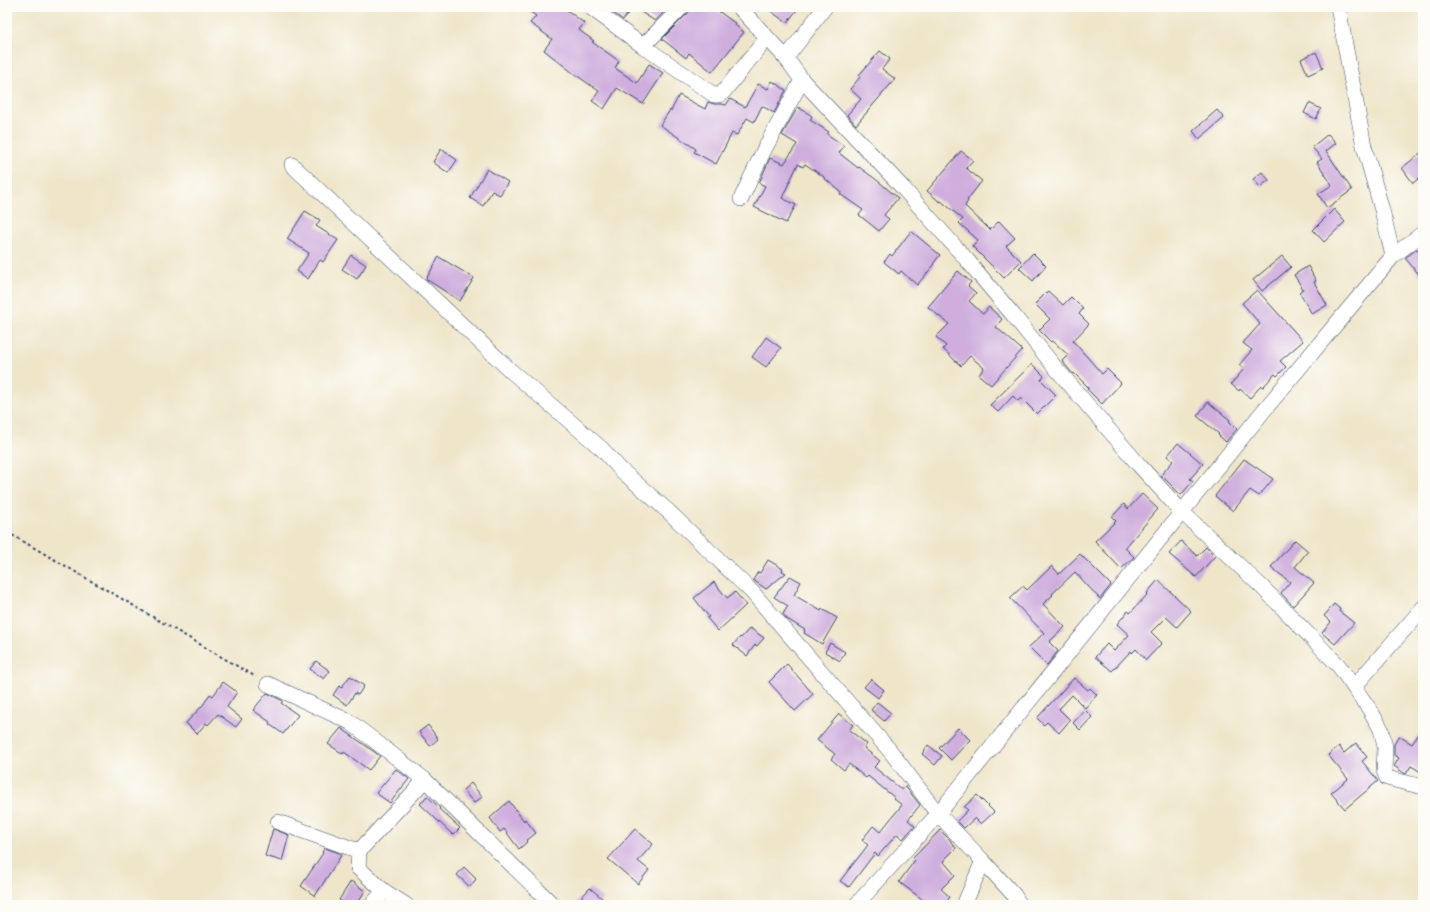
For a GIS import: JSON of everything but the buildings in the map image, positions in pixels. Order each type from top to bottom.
[{"type":"street","points":[[590,7],[643,46],[714,95],[718,96],[721,95],[767,38]]},
{"type":"street","points":[[643,46],[682,7]]},
{"type":"street","points":[[739,7],[786,58],[802,80],[903,188],[967,260],[1095,415],[1139,465],[1182,512],[1262,587],[1339,666],[1354,686],[1381,729],[1385,747],[1384,771],[1387,778],[1423,787]]},
{"type":"street","points":[[786,58],[826,7]]},
{"type":"street","points":[[1338,7],[1364,146],[1393,256]]},
{"type":"street","points":[[741,199],[764,150],[802,80]]},
{"type":"street","points":[[292,165],[511,371],[602,449],[621,470],[669,512],[752,592],[891,752],[938,814],[1014,895],[1020,905]]},
{"type":"street","points":[[856,905],[938,814],[1265,409],[1393,256],[1423,233]]},
{"type":"street","points":[[1354,686],[1423,608]]},
{"type":"street","points":[[268,684],[350,722],[425,780],[553,905]]},
{"type":"street","points":[[406,905],[384,890],[358,868],[359,851],[425,780]]},
{"type":"street","points":[[278,822],[359,851]]},
{"type":"street","points":[[964,905],[983,861]]},
{"type":"street","points":[[372,905],[384,890]]},
{"type":"path","points":[[7,532],[268,684]]}]
